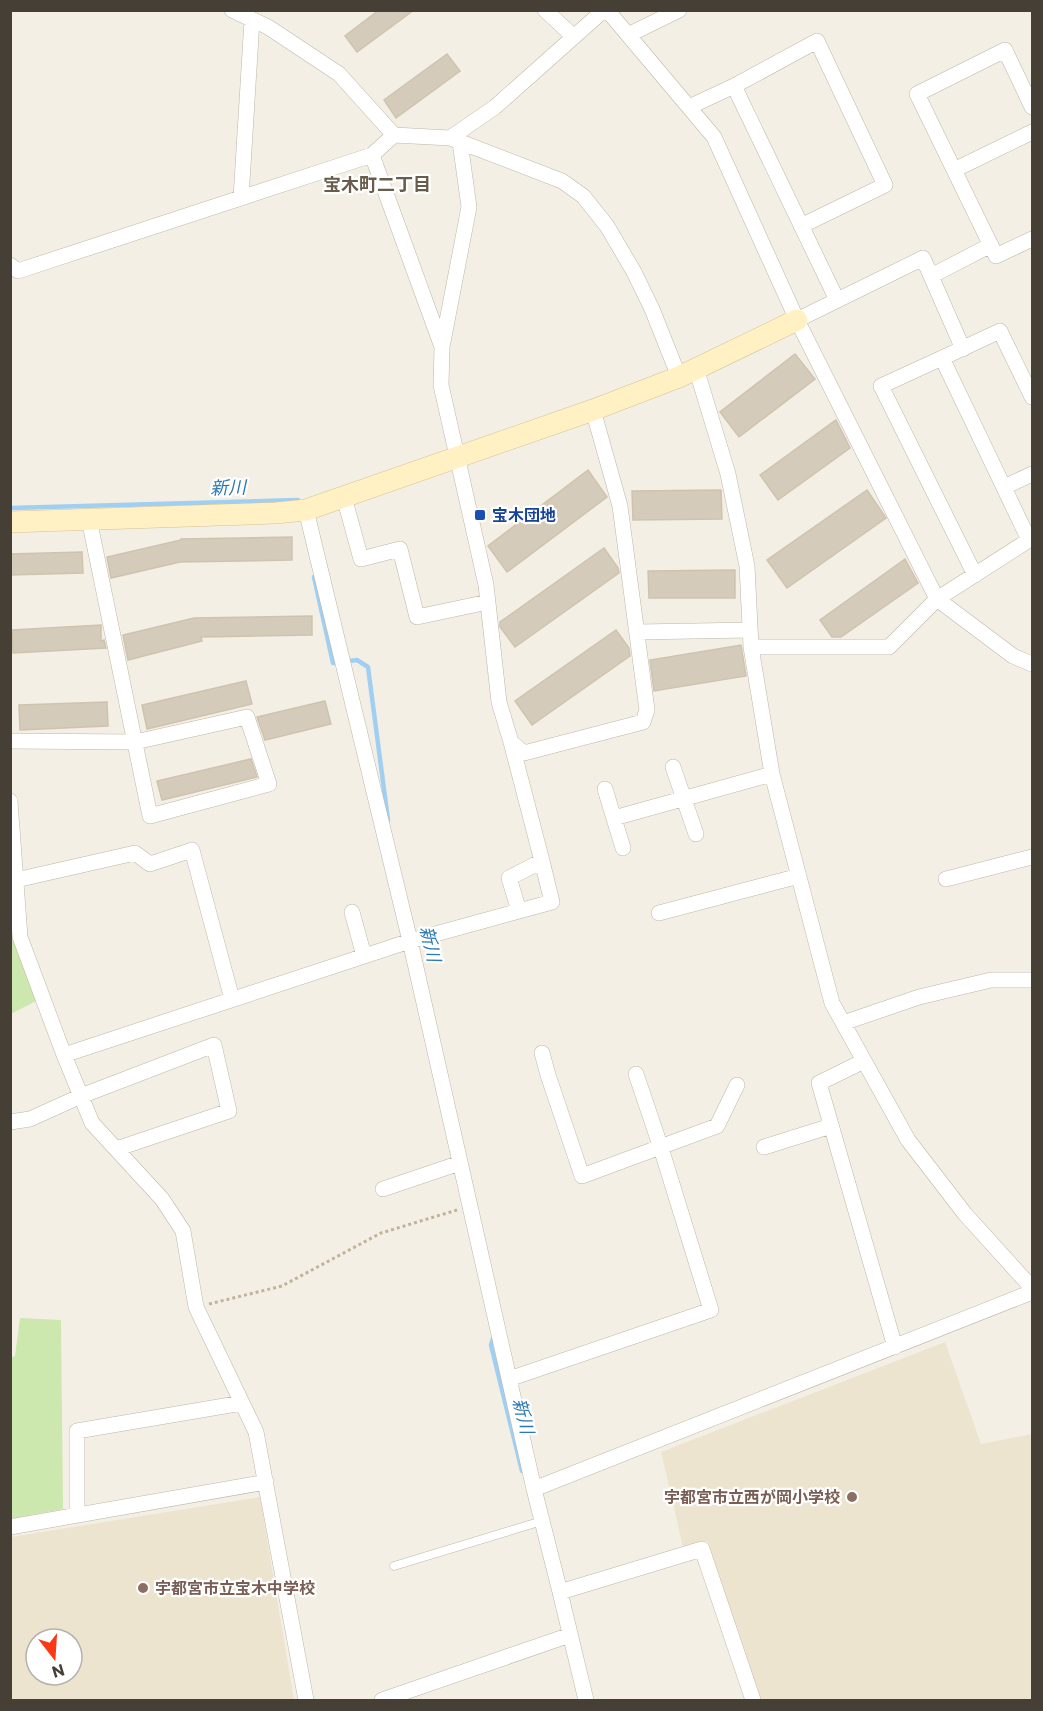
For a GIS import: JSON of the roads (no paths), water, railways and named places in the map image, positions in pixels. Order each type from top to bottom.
[{"type":"street","points":[[232,10],[268,27],[339,74],[394,135],[455,140],[562,181],[583,196],[607,226],[687,373],[728,474],[747,566],[751,647],[772,774],[832,1003],[908,1140],[965,1214],[1032,1290],[895,1347],[534,1489]]},
{"type":"street","points":[[544,10],[574,37]]},
{"type":"street","points":[[455,140],[605,10],[714,137],[797,320],[938,599],[1013,656],[1032,664]]},
{"type":"street","points":[[628,35],[679,10]]},
{"type":"street","points":[[242,198],[252,20]]},
{"type":"street","points":[[688,107],[734,86],[817,41],[885,185],[801,226]]},
{"type":"street","points":[[1032,107],[1005,50],[917,94],[996,256],[1032,239]]},
{"type":"street","points":[[734,86],[837,300]]},
{"type":"street","points":[[954,170],[1032,132]]},
{"type":"street","points":[[10,265],[18,271],[372,155],[394,135]]},
{"type":"street","points":[[64,1055],[410,941],[552,902],[499,702],[486,585],[441,385],[442,347],[470,207],[455,140]]},
{"type":"street","points":[[372,155],[442,347]]},
{"type":"street","points":[[931,276],[991,245]]},
{"type":"street","points":[[10,522],[306,510],[593,410],[687,373],[922,258],[963,348]]},
{"type":"street","points":[[975,575],[881,386],[1000,331],[1031,392]]},
{"type":"street","points":[[751,647],[889,647],[938,599],[1029,540],[942,358]]},
{"type":"street","points":[[511,742],[524,753],[643,722],[647,710],[620,506],[593,410]]},
{"type":"street","points":[[1004,487],[1032,474]]},
{"type":"street","points":[[344,497],[361,559],[400,549],[417,617],[488,602]]},
{"type":"street","points":[[306,510],[410,941],[534,1489],[586,1701]]},
{"type":"street","points":[[10,741],[135,742],[247,717],[269,784],[150,816],[135,742],[89,519]]},
{"type":"street","points":[[638,632],[750,630]]},
{"type":"street","points":[[673,767],[696,834]]},
{"type":"street","points":[[614,818],[772,774]]},
{"type":"street","points":[[605,789],[623,848]]},
{"type":"street","points":[[10,801],[16,880],[15,931],[92,1123],[162,1199],[183,1231],[196,1307],[256,1432],[306,1701]]},
{"type":"street","points":[[16,880],[135,854],[150,864],[192,850],[232,999]]},
{"type":"street","points":[[946,879],[1032,857]]},
{"type":"street","points":[[519,911],[509,879],[542,861]]},
{"type":"street","points":[[659,913],[799,876]]},
{"type":"street","points":[[352,912],[364,956]]},
{"type":"street","points":[[843,1023],[919,997],[992,980],[1032,980]]},
{"type":"street","points":[[10,1122],[30,1119],[81,1096],[214,1045],[229,1112],[116,1149]]},
{"type":"street","points":[[542,1053],[582,1176],[717,1126],[737,1085]]},
{"type":"street","points":[[864,1061],[819,1083],[895,1347]]},
{"type":"street","points":[[509,1379],[711,1310],[636,1074]]},
{"type":"street","points":[[764,1147],[831,1126]]},
{"type":"street","points":[[383,1189],[460,1163]]},
{"type":"street","points":[[77,1515],[77,1431],[242,1403]]},
{"type":"street","points":[[10,1527],[266,1482]]},
{"type":"street","points":[[560,1592],[702,1550],[753,1701]]},
{"type":"street","points":[[382,1701],[570,1635]]},
{"type":"lane","points":[[394,1566],[542,1521]]},
{"type":"waterway","name":"新川","points":[[10,508],[298,500],[299,504]]},
{"type":"waterway","name":"新川","points":[[314,577],[333,663],[357,660],[368,667],[388,820]]},
{"type":"waterway","name":"新川","points":[[494,1336],[491,1345],[522,1471]]},
{"type":"place","name":"宝木団地","points":[[480,515]]},
{"type":"place","name":"宇都宮市立西が岡小学校","points":[[852,1497]]},
{"type":"place","name":"宇都宮市立宝木中学校","points":[[143,1588]]},
{"type":"district","name":"宝木町二丁目","points":[[377,185]]}]
